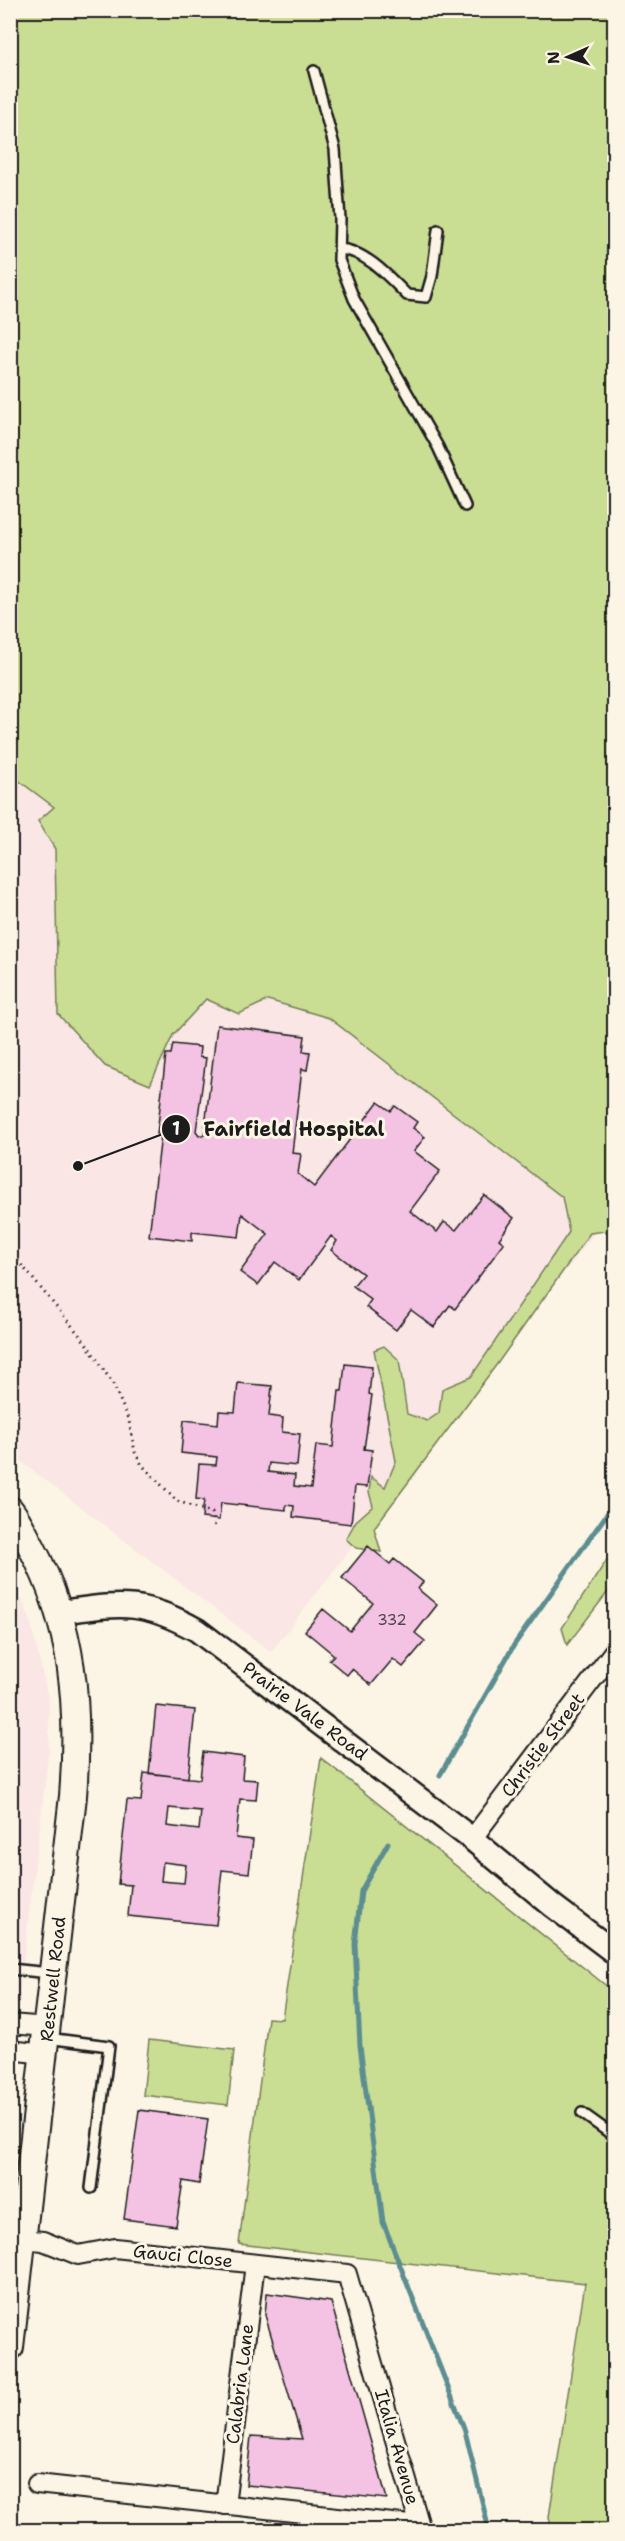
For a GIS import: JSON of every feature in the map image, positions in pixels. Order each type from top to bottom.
[{"type":"main road","points":[[10,1510],[39,1561],[60,1612]]},
{"type":"main road","name":"Restwell Road","points":[[10,2347],[74,1796],[77,1742],[73,1680],[60,1612]]},
{"type":"street","name":"Prairie Vale Road","points":[[60,1612],[128,1605],[143,1606],[176,1619],[231,1654],[615,1952]]},
{"type":"street","name":"Christie Street","points":[[472,1839],[615,1651]]},
{"type":"street","points":[[10,2024],[46,2040]]},
{"type":"street","points":[[10,2050],[46,2040]]},
{"type":"street","name":"Gauci Close","points":[[22,2239],[44,2241],[78,2254],[115,2248],[347,2274]]},
{"type":"street","name":"Calabria Lane","points":[[225,2505],[255,2264]]},
{"type":"street","name":"Italia Avenue","points":[[37,2484],[420,2526],[347,2274]]},
{"type":"lane","points":[[314,71],[335,149],[339,261],[354,299],[438,447],[465,506]]},
{"type":"lane","points":[[339,249],[352,250],[390,278],[407,296],[426,297],[432,276],[438,230]]},
{"type":"lane","points":[[10,1969],[54,1974]]},
{"type":"lane","points":[[46,2040],[108,2046],[91,2188]]},
{"type":"lane","points":[[582,2113],[615,2136]]},
{"type":"path","points":[[10,1251],[86,1343],[113,1384],[129,1421],[135,1452],[142,1465],[177,1501],[212,1513],[214,1527]]},
{"type":"shaded area","points":[[10,774],[600,1226],[271,1652],[11,1454]]},
{"type":"shaded area","points":[[11,1571],[30,1619],[49,1702],[49,1750],[11,2064]]},
{"type":"green space","points":[[10,11],[614,11],[614,1238],[605,1231],[590,1233],[497,1364],[374,1528],[381,1552],[356,1548],[346,1539],[356,1521],[373,1506],[369,1492],[371,1477],[385,1487],[396,1461],[374,1350],[384,1346],[399,1360],[407,1414],[427,1421],[439,1413],[442,1389],[471,1377],[569,1232],[562,1197],[329,1018],[268,1000],[239,1014],[206,999],[173,1035],[150,1085],[105,1066],[58,1014],[55,849],[38,821],[54,807],[10,774]]},
{"type":"green space","points":[[614,1549],[614,1584],[567,1645],[562,1628]]},
{"type":"green space","points":[[321,1758],[614,1992],[614,2530],[552,2530],[549,2517],[585,2283],[239,2244],[268,2018],[282,2019]]},
{"type":"green space","points":[[149,2040],[234,2050],[228,2105],[143,2095]]},
{"type":"building","points":[[217,1025],[305,1036],[303,1051],[310,1052],[307,1070],[302,1069],[292,1153],[301,1154],[298,1174],[314,1187],[378,1102],[391,1111],[395,1106],[417,1122],[413,1128],[425,1137],[414,1151],[440,1171],[410,1211],[437,1232],[444,1222],[456,1230],[484,1195],[514,1218],[499,1239],[504,1243],[455,1309],[450,1305],[434,1327],[411,1310],[396,1330],[366,1307],[371,1300],[353,1286],[363,1274],[331,1250],[337,1241],[331,1236],[299,1280],[275,1262],[258,1285],[240,1272],[268,1234],[242,1214],[239,1237],[192,1232],[192,1241],[149,1236],[161,1135],[157,1134],[166,1054],[171,1054],[173,1044],[200,1047],[199,1057],[206,1058],[196,1131],[199,1135],[204,1135]]},
{"type":"building","points":[[345,1364],[372,1367],[369,1394],[372,1395],[364,1449],[372,1450],[367,1487],[355,1486],[351,1524],[293,1517],[294,1506],[286,1505],[286,1510],[221,1503],[219,1520],[202,1518],[204,1500],[196,1499],[199,1464],[216,1465],[217,1457],[181,1453],[184,1420],[218,1424],[219,1411],[235,1412],[238,1383],[272,1386],[269,1416],[283,1418],[282,1432],[300,1434],[297,1466],[269,1463],[268,1472],[295,1475],[294,1486],[311,1488],[316,1445],[333,1447],[339,1391],[342,1391]]},
{"type":"building","points":[[368,1546],[390,1564],[394,1559],[423,1582],[418,1589],[437,1605],[415,1633],[425,1641],[403,1667],[393,1659],[371,1685],[352,1669],[347,1675],[329,1660],[334,1655],[305,1631],[323,1609],[350,1631],[373,1603],[342,1578]]},
{"type":"building","points":[[156,1706],[195,1710],[188,1778],[149,1773]]},
{"type":"building","points":[[203,1752],[244,1757],[242,1779],[258,1780],[256,1800],[240,1799],[236,1838],[253,1840],[249,1873],[222,1870],[216,1925],[128,1916],[131,1885],[118,1884],[127,1800],[141,1801],[144,1773],[200,1779]],"holes":[[[169,1808],[201,1811],[199,1830],[167,1826]],[[163,1862],[186,1865],[184,1883],[161,1881]]]},
{"type":"building","points":[[139,2110],[208,2119],[199,2184],[183,2181],[176,2226],[124,2219]]},
{"type":"building","points":[[267,2293],[331,2302],[387,2499],[246,2485],[251,2436],[302,2439],[265,2315]]},
{"type":"waterway","points":[[440,1775],[514,1645],[614,1504]]},
{"type":"waterway","points":[[388,1843],[361,1891],[355,1944],[360,2046],[383,2222],[465,2431],[489,2530]]},
{"type":"place","name":"Fairfield Hospital","points":[[78,1166]]}]
